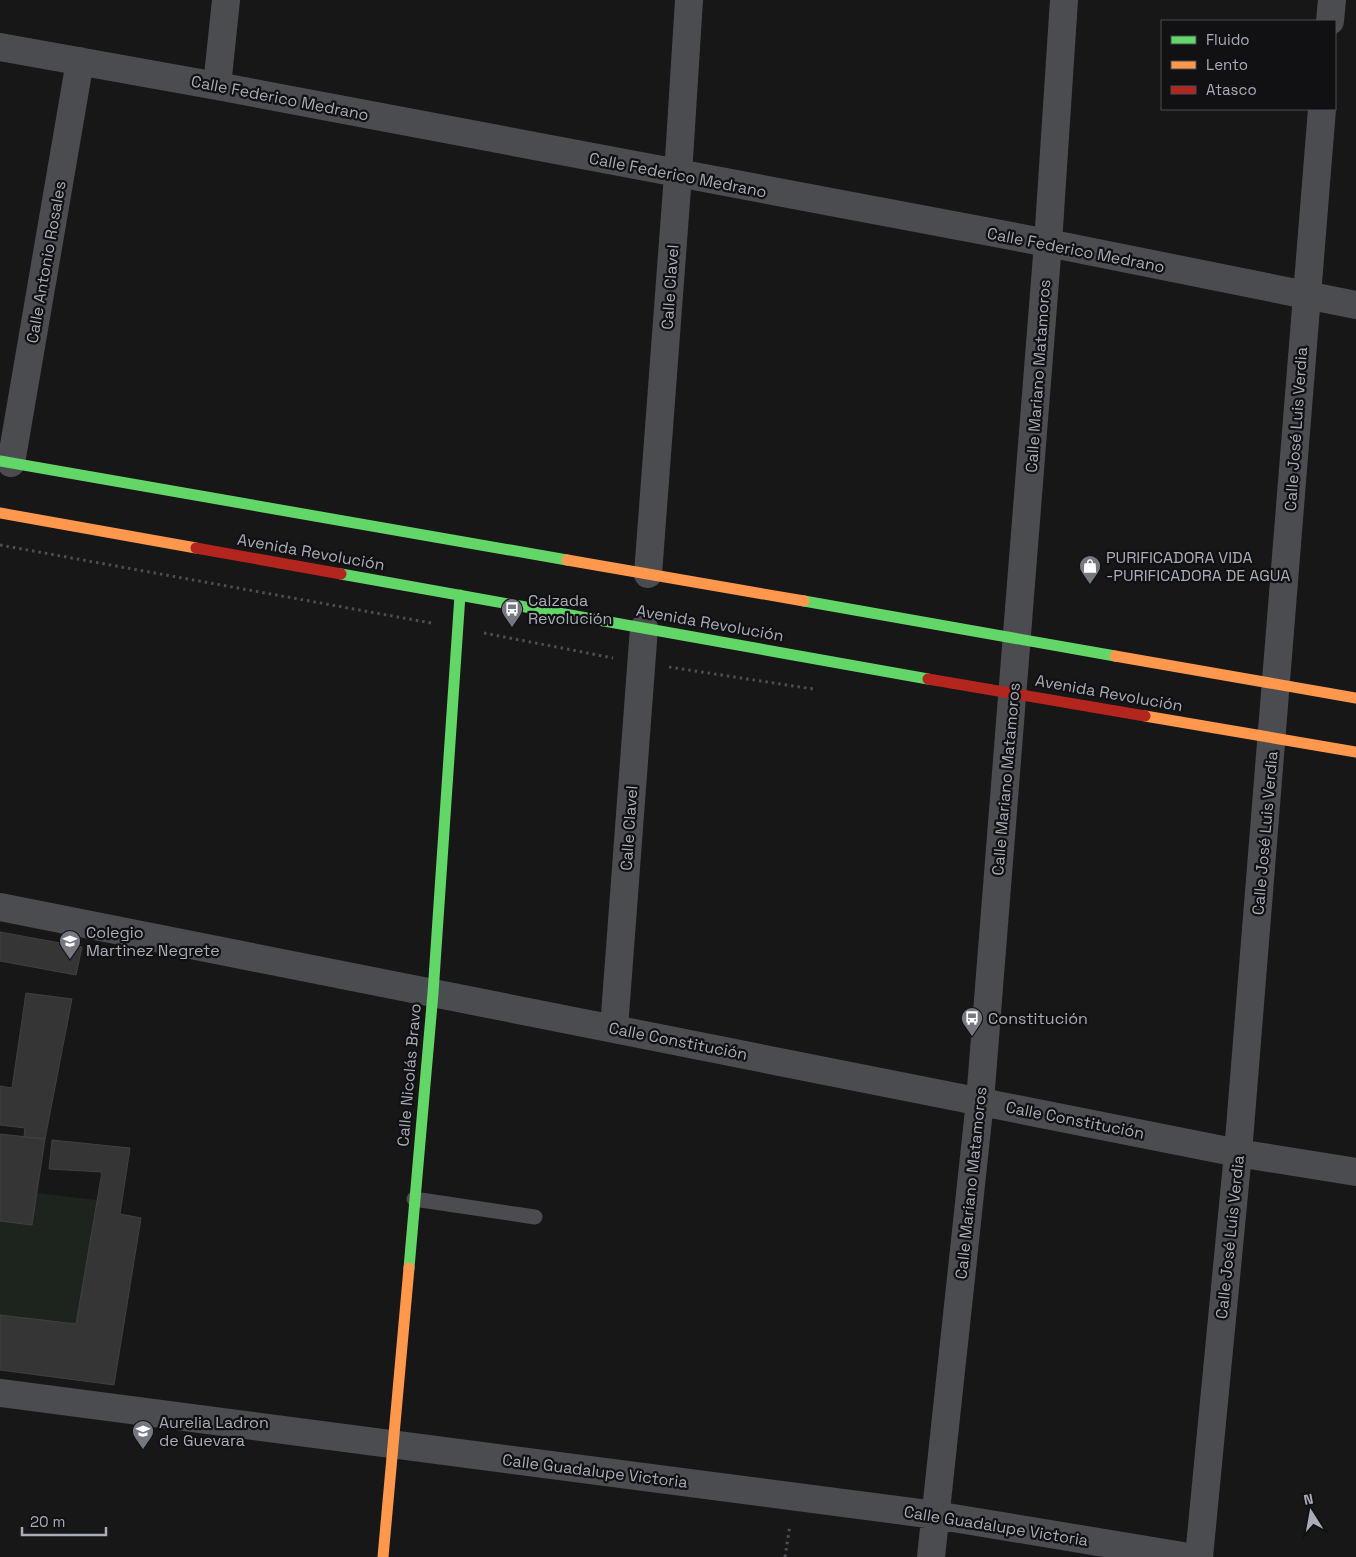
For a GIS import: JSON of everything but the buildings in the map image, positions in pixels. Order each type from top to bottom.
[{"type":"main road","points":[[6,462],[1356,698]]},
{"type":"main road","name":"Avenida Revolución","points":[[0,513],[1013,694],[1356,752]]},
{"type":"main road","name":"Calle Nicolás Bravo","points":[[383,1557],[433,993],[460,595]]},
{"type":"street","points":[[217,86],[226,0]]},
{"type":"street","name":"Calle Clavel","points":[[648,574],[689,0]]},
{"type":"street","name":"Calle Mariano Matamoros","points":[[931,1557],[980,1101],[1048,243],[1064,0]]},
{"type":"street","points":[[1330,20],[1332,0]]},
{"type":"street","name":"Calle Federico Medrano","points":[[0,47],[217,86],[678,175],[1048,243],[1356,305]]},
{"type":"street","name":"Calle Antonio Rosales","points":[[6,462],[80,61]]},
{"type":"street","name":"Calle José Luis Verdia","points":[[1199,1557],[1238,1153],[1273,738],[1306,295],[1322,110]]},
{"type":"street","name":"Calle Clavel","points":[[614,1028],[644,628]]},
{"type":"street","name":"Calle Constitución","points":[[0,907],[1238,1153],[1356,1172]]},
{"type":"street","name":"Calle Guadalupe Victoria","points":[[0,1393],[935,1515],[1189,1557]]},
{"type":"lane","points":[[414,1199],[535,1218]]},
{"type":"shaded area","points":[[37,1193],[97,1200],[76,1324],[0,1315],[0,1221],[32,1225]]},
{"type":"traffic: fast","points":[[0,461],[567,560]]},
{"type":"traffic: fast","points":[[341,574],[928,679]]},
{"type":"traffic: fast","points":[[409,1268],[433,993],[460,595]]},
{"type":"traffic: fast","points":[[804,601],[1115,656]]},
{"type":"traffic: slow","points":[[0,513],[196,548]]},
{"type":"traffic: slow","points":[[567,560],[804,601]]},
{"type":"traffic: slow","points":[[1115,656],[1356,698]]},
{"type":"traffic: slow","points":[[1145,716],[1356,752]]},
{"type":"traffic: slow","points":[[383,1557],[409,1268]]},
{"type":"traffic: jam","points":[[196,548],[341,574]]},
{"type":"traffic: jam","points":[[928,679],[1145,716]]},
{"type":"place","name":"PURIFICADORA VIDA -PURIFICADORA DE AGUA","points":[[1090,585]]},
{"type":"place","name":"Calzada Revolución","points":[[512,628]]},
{"type":"place","name":"Colegio Martinez Negrete","points":[[70,960]]},
{"type":"place","name":"Constitución","points":[[972,1037]]},
{"type":"place","name":"Aurelia Ladron de Guevara","points":[[143,1450]]}]
